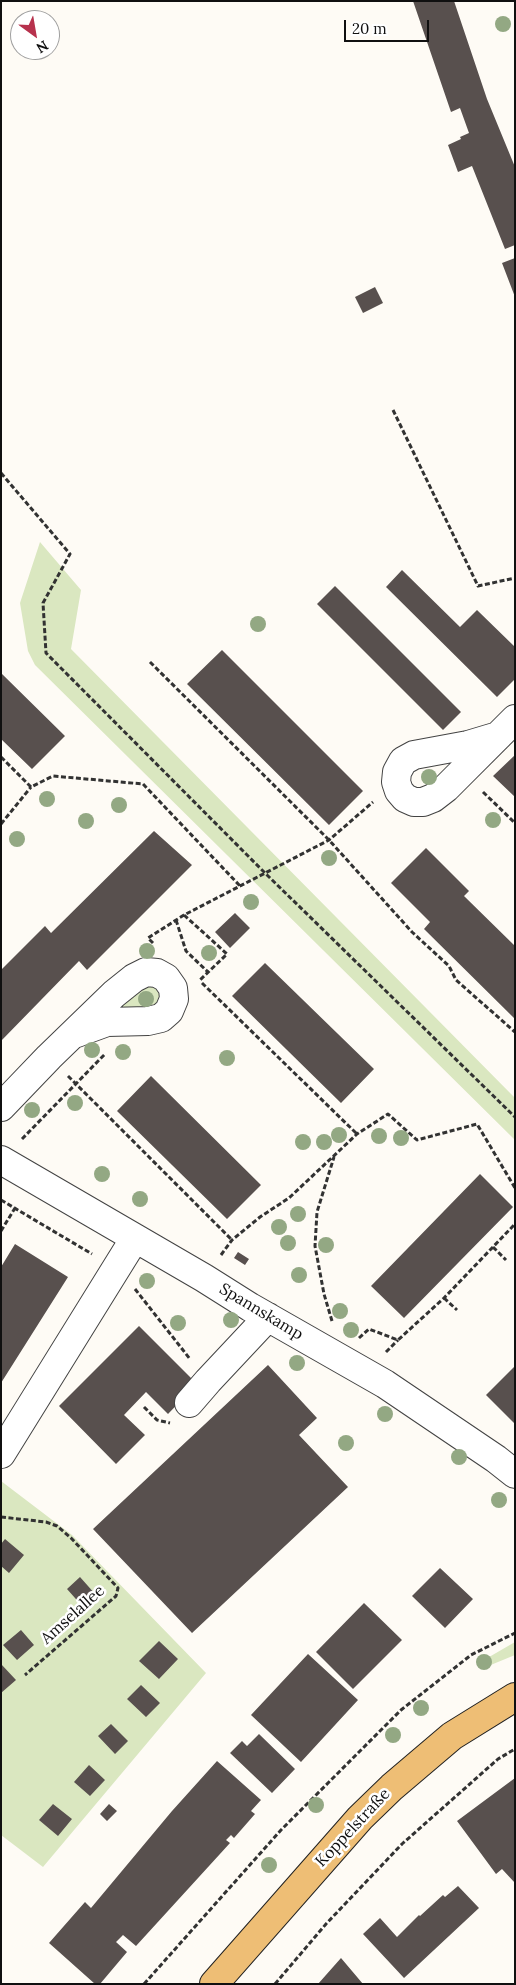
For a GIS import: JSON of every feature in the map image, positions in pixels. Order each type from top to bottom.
[{"type":"main road","name":"Koppelstraße","points":[[214,1984],[360,1818],[392,1787],[452,1736],[515,1697]]},
{"type":"street","points":[[506,728],[446,788],[424,802],[414,802],[406,798],[399,791],[396,782],[397,772],[404,761],[414,755],[468,745],[506,728]]},
{"type":"street","points":[[1,1107],[49,1057],[114,994],[134,978],[146,972],[165,980],[174,999],[170,1011],[161,1018],[137,1022],[107,1022],[74,1034]]},
{"type":"street","name":"Spannskamp","points":[[2,1160],[385,1384],[496,1459],[515,1474]]},
{"type":"street","points":[[1,1454],[135,1238]]},
{"type":"street","points":[[189,1403],[268,1317]]},
{"type":"path","points":[[393,410],[478,586],[515,578]]},
{"type":"path","points":[[1,472],[70,554],[43,603],[46,653],[266,874],[515,1117]]},
{"type":"path","points":[[150,662],[329,840],[412,932],[449,966],[456,980],[515,1032]]},
{"type":"path","points":[[1,757],[31,787]]},
{"type":"path","points":[[463,772],[515,823]]},
{"type":"path","points":[[1,824],[31,787],[53,776],[143,784],[241,887]]},
{"type":"path","points":[[357,1134],[200,981],[165,980],[160,951],[148,938],[184,915],[329,840],[396,782]]},
{"type":"path","points":[[184,915],[227,954],[200,981]]},
{"type":"path","points":[[176,920],[186,951],[208,973]]},
{"type":"path","points":[[2,1160],[137,1022]]},
{"type":"path","points":[[49,1057],[232,1240]]},
{"type":"path","points":[[204,1278],[232,1240],[260,1217],[289,1198],[357,1134],[388,1114],[416,1140],[477,1124],[515,1188]]},
{"type":"path","points":[[334,1156],[317,1212],[315,1246],[324,1294],[334,1327]]},
{"type":"path","points":[[2,1202],[116,1268],[129,1280],[208,1381]]},
{"type":"path","points":[[1,1231],[15,1208]]},
{"type":"path","points":[[338,1357],[369,1329],[398,1340],[444,1298],[515,1224]]},
{"type":"path","points":[[493,1247],[506,1260]]},
{"type":"path","points":[[444,1298],[457,1310]]},
{"type":"path","name":"Amselallee","points":[[1,1517],[46,1522],[57,1526],[71,1538],[118,1588],[116,1596],[25,1675]]},
{"type":"path","points":[[144,1984],[281,1830],[401,1710],[471,1655],[515,1633]]},
{"type":"path","points":[[275,1984],[326,1924],[402,1844],[498,1759],[515,1749]]},
{"type":"green space","points":[[40,542],[81,590],[71,649],[515,1098],[515,1140],[35,665],[28,651],[20,603]]},
{"type":"green space","points":[[147,984],[156,987],[161,994],[161,999],[155,1007],[120,1014],[117,1004]]},
{"type":"green space","points":[[1,1481],[72,1535],[206,1673],[43,1867],[1,1835]]},
{"type":"green space","points":[[515,1642],[515,1655],[481,1669],[477,1664]]},
{"type":"building","points":[[413,1],[454,1],[487,99],[515,167],[515,245],[505,249],[472,166],[458,172],[448,145],[469,133],[460,108],[451,112]]},
{"type":"building","points":[[515,258],[515,297],[502,263]]},
{"type":"building","points":[[375,287],[383,303],[363,313],[355,297]]},
{"type":"building","points":[[402,570],[460,627],[477,610],[515,647],[515,679],[497,697],[386,587]]},
{"type":"building","points":[[335,586],[461,712],[443,730],[317,604]]},
{"type":"building","points":[[222,650],[363,791],[329,825],[187,684]]},
{"type":"building","points":[[1,673],[65,736],[32,769],[1,739]]},
{"type":"building","points":[[515,755],[515,797],[493,776]]},
{"type":"building","points":[[154,831],[192,865],[87,970],[79,961],[1,1041],[1,970],[45,926],[51,933]]},
{"type":"building","points":[[426,848],[469,891],[464,896],[515,946],[515,1019],[424,929],[430,922],[391,883]]},
{"type":"building","points":[[235,913],[250,928],[230,948],[215,932]]},
{"type":"building","points":[[265,963],[374,1069],[341,1103],[232,996]]},
{"type":"building","points":[[151,1076],[261,1185],[227,1219],[117,1111]]},
{"type":"building","points":[[480,1174],[513,1207],[404,1318],[371,1286]]},
{"type":"building","points":[[15,1244],[68,1277],[1,1383],[1,1267]]},
{"type":"building","points":[[238,1252],[249,1259],[245,1265],[234,1258]]},
{"type":"building","points":[[139,1326],[197,1384],[168,1414],[146,1392],[124,1415],[145,1435],[116,1464],[59,1406]]},
{"type":"building","points":[[268,1365],[317,1418],[299,1435],[348,1487],[192,1633],[93,1529]]},
{"type":"building","points":[[515,1366],[515,1424],[486,1395]]},
{"type":"building","points":[[5,1539],[24,1555],[9,1573],[1,1566],[1,1544]]},
{"type":"building","points":[[440,1568],[473,1599],[445,1628],[412,1596]]},
{"type":"building","points":[[80,1577],[96,1595],[83,1607],[67,1589]]},
{"type":"building","points":[[364,1603],[402,1640],[353,1689],[316,1652]]},
{"type":"building","points":[[21,1630],[34,1645],[17,1660],[3,1645]]},
{"type":"building","points":[[159,1641],[178,1659],[159,1679],[139,1661]]},
{"type":"building","points":[[308,1654],[358,1700],[301,1762],[251,1715]]},
{"type":"building","points":[[1,1664],[16,1680],[1,1693]]},
{"type":"building","points":[[141,1685],[160,1703],[146,1717],[127,1699]]},
{"type":"building","points":[[111,1724],[128,1741],[115,1754],[98,1736]]},
{"type":"building","points":[[259,1734],[295,1769],[272,1793],[230,1753],[242,1741],[247,1746]]},
{"type":"building","points":[[217,1761],[261,1800],[251,1811],[255,1814],[234,1838],[231,1835],[226,1840],[230,1843],[136,1946],[123,1935],[116,1942],[127,1952],[100,1984],[95,1984],[49,1943],[85,1902],[91,1908],[172,1811]]},
{"type":"building","points":[[89,1765],[105,1780],[90,1796],[74,1782]]},
{"type":"building","points":[[515,1778],[515,1883],[502,1869],[496,1874],[457,1821]]},
{"type":"building","points":[[53,1804],[72,1819],[58,1836],[39,1820]]},
{"type":"building","points":[[109,1804],[117,1811],[107,1821],[100,1814]]},
{"type":"building","points":[[458,1886],[479,1908],[404,1978],[363,1934],[380,1918],[397,1937],[419,1915],[443,1895],[445,1897]]},
{"type":"building","points":[[341,1958],[363,1984],[318,1984]]}]
